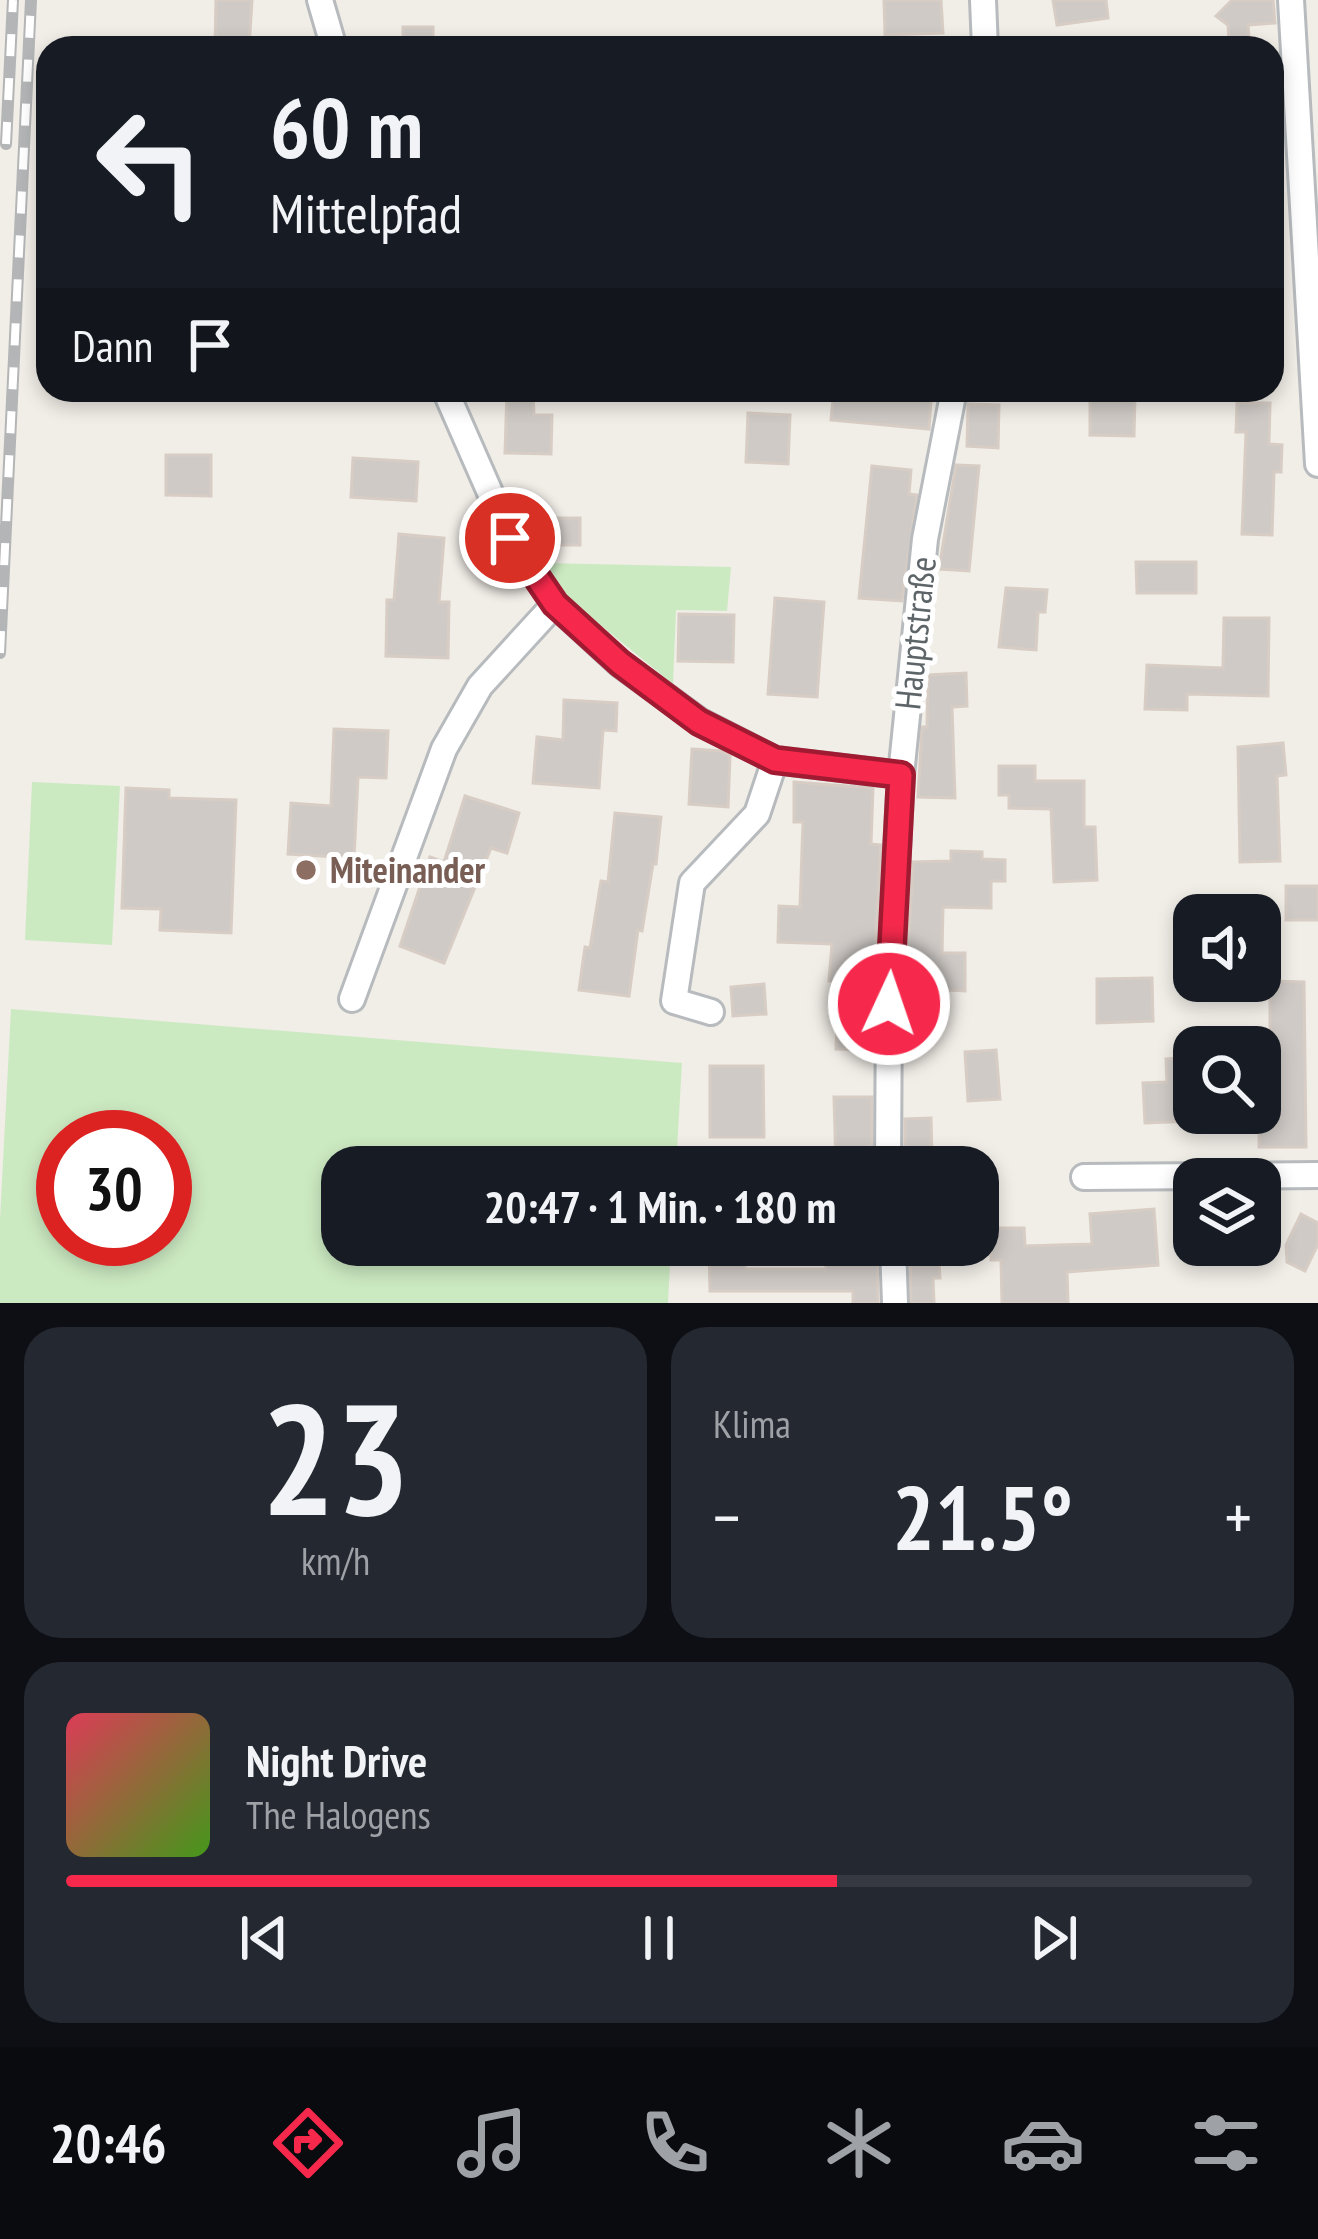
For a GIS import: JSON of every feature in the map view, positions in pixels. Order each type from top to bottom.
[{"type":"street","points":[[320,0],[330,36]]},
{"type":"street","points":[[983,0],[984,36]]},
{"type":"street","points":[[1291,0],[1318,464]]},
{"type":"street","points":[[450,402],[510,538],[555,604],[620,663],[699,722],[775,760],[901,775]]},
{"type":"street","name":"Hauptstraße","points":[[888,1146],[889,999],[901,775],[925,539],[952,402]]},
{"type":"street","points":[[352,999],[444,749],[480,686],[555,604]]},
{"type":"street","points":[[711,1012],[674,1001],[692,883],[758,814],[775,760]]},
{"type":"street","points":[[1084,1178],[1318,1174]]},
{"type":"street","points":[[893,1266],[895,1303]]},
{"type":"green space","points":[[543,563],[731,567],[727,611],[676,610],[673,684],[571,601]]},
{"type":"green space","points":[[32,782],[120,786],[112,945],[25,940]]},
{"type":"green space","points":[[11,1009],[682,1063],[677,1146],[321,1146],[321,1266],[670,1266],[668,1303],[0,1303]]},
{"type":"building","points":[[216,0],[252,0],[250,36],[215,36]]},
{"type":"building","points":[[884,0],[941,0],[943,33],[885,35]]},
{"type":"building","points":[[1053,0],[1106,0],[1108,18],[1057,25]]},
{"type":"building","points":[[1232,0],[1273,0],[1275,23],[1248,25],[1249,36],[1229,36],[1228,25],[1216,16]]},
{"type":"building","points":[[403,27],[433,27],[433,36],[403,36]]},
{"type":"building","points":[[507,402],[533,402],[534,415],[552,415],[551,454],[505,453]]},
{"type":"building","points":[[833,402],[931,402],[929,429],[831,420]]},
{"type":"building","points":[[1090,402],[1135,402],[1134,436],[1090,435]]},
{"type":"building","points":[[1237,403],[1270,403],[1269,444],[1282,445],[1281,472],[1274,472],[1272,535],[1242,534],[1246,432],[1236,432]]},
{"type":"building","points":[[968,404],[999,405],[998,448],[967,446]]},
{"type":"building","points":[[748,413],[790,415],[788,464],[746,462]]},
{"type":"building","points":[[166,455],[211,455],[211,496],[166,495]]},
{"type":"building","points":[[353,458],[418,462],[416,501],[351,497]]},
{"type":"building","points":[[956,465],[979,466],[969,571],[939,569]]},
{"type":"building","points":[[872,466],[911,470],[909,494],[917,495],[902,601],[859,598]]},
{"type":"building","points":[[543,518],[580,518],[580,545],[544,545]]},
{"type":"building","points":[[399,534],[444,538],[439,602],[449,602],[448,658],[386,656],[387,600],[394,600]]},
{"type":"building","points":[[1136,562],[1196,562],[1196,593],[1137,593]]},
{"type":"building","points":[[1006,588],[1047,590],[1045,612],[1038,612],[1036,650],[999,647]]},
{"type":"building","points":[[775,598],[824,602],[817,697],[768,694]]},
{"type":"building","points":[[679,614],[734,615],[733,662],[678,661]]},
{"type":"building","points":[[1224,618],[1269,618],[1268,696],[1187,694],[1187,710],[1145,709],[1147,665],[1223,668]]},
{"type":"building","points":[[966,673],[967,706],[952,707],[955,798],[918,797],[928,675]]},
{"type":"building","points":[[564,700],[617,703],[616,731],[603,730],[599,788],[533,783],[537,737],[563,740]]},
{"type":"building","points":[[334,729],[388,731],[386,778],[358,777],[354,858],[288,854],[291,803],[331,806]]},
{"type":"building","points":[[1283,743],[1286,775],[1277,776],[1280,861],[1240,862],[1238,747]]},
{"type":"building","points":[[692,749],[730,756],[728,807],[689,804]]},
{"type":"building","points":[[999,766],[1035,766],[1035,781],[1084,781],[1084,827],[1095,827],[1097,880],[1054,882],[1051,809],[1009,808],[1009,795],[999,795]]},
{"type":"building","points":[[794,782],[873,788],[871,844],[881,845],[873,985],[829,981],[832,944],[778,942],[779,906],[800,907],[803,822],[794,822]]},
{"type":"building","points":[[126,788],[169,790],[169,798],[236,800],[231,933],[160,930],[161,909],[122,908]]},
{"type":"building","points":[[465,796],[519,813],[507,853],[491,848],[444,963],[400,946],[430,857],[444,862]]},
{"type":"building","points":[[615,813],[661,817],[629,996],[579,990],[601,881],[608,882]]},
{"type":"building","points":[[951,851],[982,852],[982,859],[1005,860],[1005,881],[991,881],[991,908],[943,907],[942,953],[965,953],[965,991],[906,988],[913,862],[951,861]]},
{"type":"building","points":[[1286,886],[1318,886],[1318,920],[1286,920]]},
{"type":"building","points":[[1152,978],[1153,1021],[1097,1023],[1097,979]]},
{"type":"building","points":[[1281,981],[1304,982],[1306,1147],[1259,1147],[1259,1134],[1281,1134],[1281,1026],[1270,1026],[1270,1002],[1281,1002]]},
{"type":"building","points":[[764,984],[766,1014],[733,1016],[731,987]]},
{"type":"building","points":[[837,1023],[872,1024],[872,1050],[836,1049]]},
{"type":"building","points":[[996,1050],[1000,1099],[968,1101],[965,1052]]},
{"type":"building","points":[[1173,1058],[1173,1122],[1145,1123],[1143,1083],[1167,1082],[1166,1059]]},
{"type":"building","points":[[710,1066],[763,1066],[764,1137],[710,1137]]},
{"type":"building","points":[[834,1097],[872,1097],[872,1146],[835,1146]]},
{"type":"building","points":[[931,1118],[932,1146],[905,1146],[905,1119]]},
{"type":"building","points":[[1154,1209],[1158,1265],[1067,1272],[1068,1303],[1002,1303],[999,1228],[1024,1228],[1025,1246],[1092,1244],[1090,1214]]},
{"type":"building","points":[[1301,1214],[1318,1223],[1318,1244],[1305,1271],[1287,1262],[1286,1245]]},
{"type":"building","points":[[709,1266],[877,1266],[878,1303],[853,1303],[853,1291],[710,1291]]},
{"type":"building","points":[[910,1266],[939,1266],[940,1278],[933,1278],[934,1303],[911,1303]]},
{"type":"railway","points":[[6,144],[13,0]]},
{"type":"railway","points":[[0,653],[31,0]]},
{"type":"place","name":"Miteinander","points":[[306,870]]},
{"type":"route","points":[[510,538],[555,604],[620,663],[699,722],[775,760],[901,775],[889,1004]]}]
